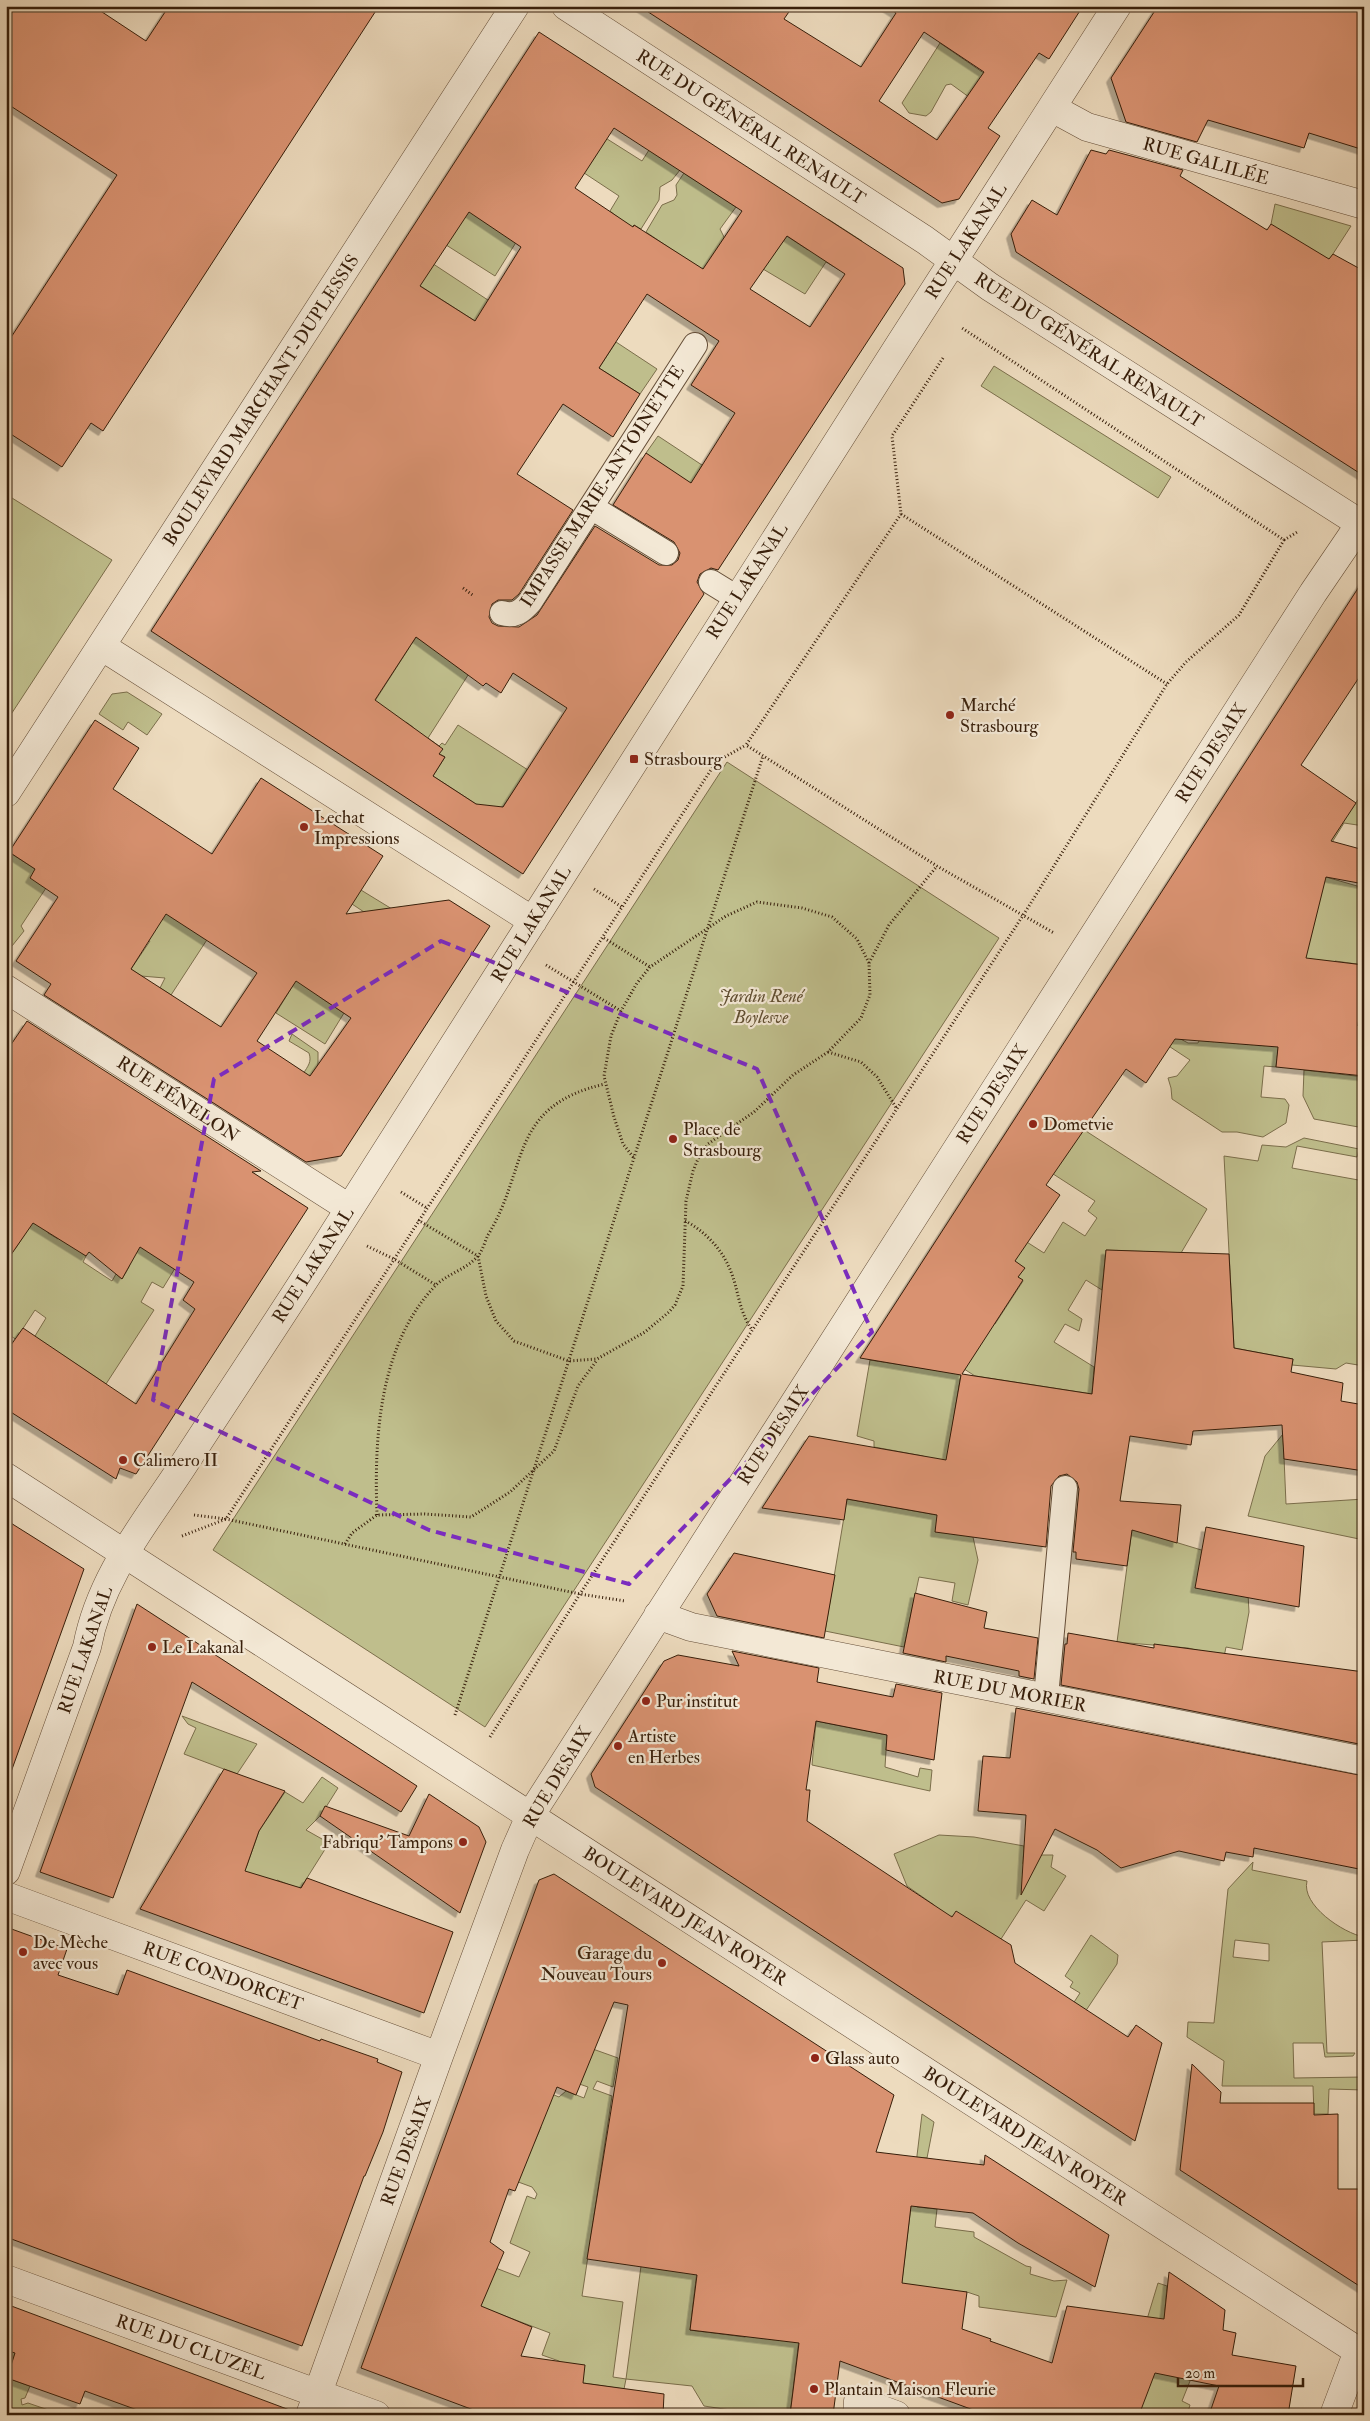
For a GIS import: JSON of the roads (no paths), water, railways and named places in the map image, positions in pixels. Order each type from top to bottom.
[{"type":"street","name":"BOULEVARD MARCHANT-DUPLESSIS","points":[[6,793],[515,6]]},
{"type":"street","name":"RUE DU GÉNÉRAL RENAULT","points":[[566,6],[955,261],[990,287],[1362,522]]},
{"type":"street","name":"RUE LAKANAL","points":[[6,1871],[87,1646],[92,1621],[104,1588],[123,1553],[162,1498],[349,1208],[906,333],[955,261],[1117,6]]},
{"type":"street","name":"RUE GALILÉE","points":[[1052,108],[1086,127],[1364,204]]},
{"type":"street","name":"RUE DESAIX","points":[[314,2404],[515,1850],[530,1816],[1362,522]]},
{"type":"street","points":[[101,646],[533,921]]},
{"type":"street","name":"RUE FÉNELON","points":[[6,989],[349,1208]]},
{"type":"street","name":"BOULEVARD JEAN ROYER","points":[[6,1477],[1361,2353]]},
{"type":"street","name":"RUE DU MORIER","points":[[658,1615],[691,1627],[1364,1761]]},
{"type":"street","name":"RUE CONDORCET","points":[[6,1896],[440,2056]]},
{"type":"street","name":"RUE DU CLUZEL","points":[[6,2279],[314,2404],[376,2415]]},
{"type":"street","points":[[1334,2415],[1361,2353]]},
{"type":"street","points":[[857,2415],[858,2401],[896,2415]]},
{"type":"lane","name":"IMPASSE MARIE-ANTOINETTE","points":[[502,613],[510,616],[523,610],[695,345]]},
{"type":"lane","points":[[591,507],[666,554]]},
{"type":"lane","points":[[711,582],[737,598]]},
{"type":"lane","points":[[1046,1697],[1065,1488]]},
{"type":"place","name":"Marché Strasbourg","points":[[950,715]]},
{"type":"place","name":"Strasbourg","points":[[634,759]]},
{"type":"place","name":"Lechat Impressions","points":[[304,827]]},
{"type":"place","name":"Dometvie","points":[[1033,1124]]},
{"type":"place","name":"Place de Strasbourg","points":[[673,1139]]},
{"type":"place","name":"Calimero II","points":[[123,1460]]},
{"type":"place","name":"Le Lakanal","points":[[152,1647]]},
{"type":"place","name":"Pur institut","points":[[646,1701]]},
{"type":"place","name":"Artiste en Herbes","points":[[618,1746]]},
{"type":"place","name":"Fabriqu' Tampons","points":[[463,1842]]},
{"type":"place","name":"De Mèche avec vous","points":[[23,1952]]},
{"type":"place","name":"Garage du Nouveau Tours","points":[[662,1963]]},
{"type":"place","name":"Glass auto","points":[[815,2058]]},
{"type":"place","name":"Plantain Maison Fleurie","points":[[814,2389]]},
{"type":"park label","name":"Jardin René Boylesve","points":[[761,1006]]}]
